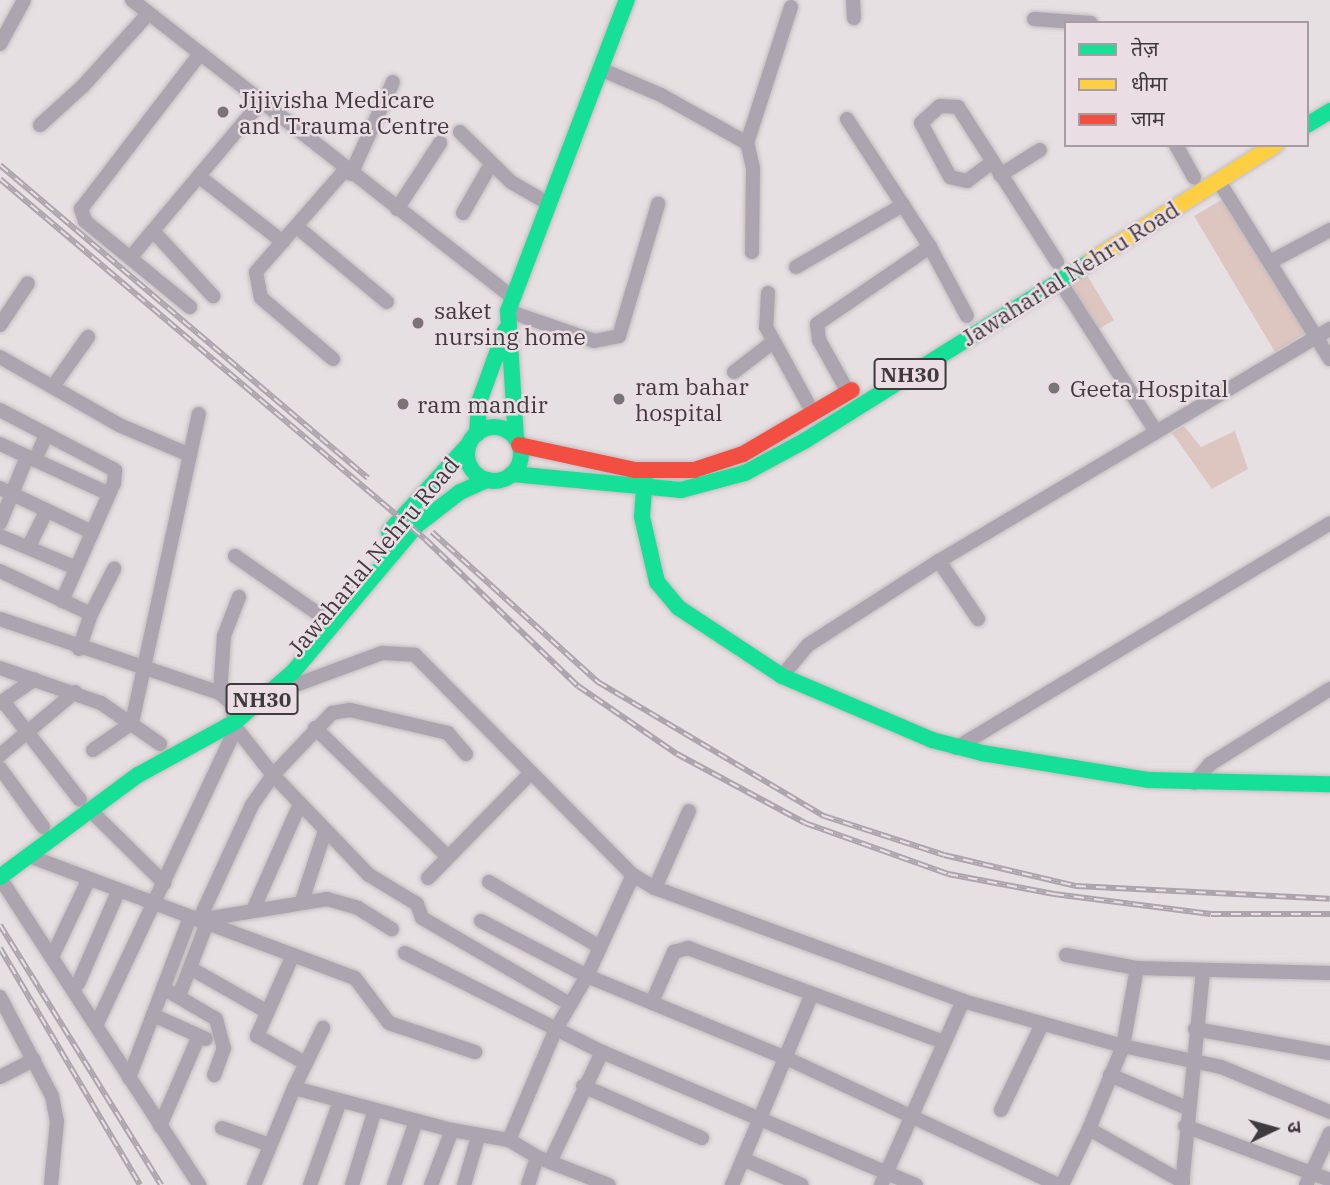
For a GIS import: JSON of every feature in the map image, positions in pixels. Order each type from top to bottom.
[{"type":"main road","points":[[473,439],[479,402],[509,311],[627,0]]},
{"type":"main road","points":[[1309,107],[1330,94]]},
{"type":"main road","points":[[1309,124],[1330,111]]},
{"type":"main road","name":"Jawaharlal Nehru Road","points":[[1039,271],[1243,147]]},
{"type":"main road","name":"Jawaharlal Nehru Road","points":[[0,858],[43,827],[236,725],[293,672],[416,526],[450,499],[487,480],[512,474],[645,489],[696,488],[745,473],[806,440],[1272,147]]},
{"type":"main road","points":[[509,311],[521,457],[512,474]]},
{"type":"main road","name":"NH30","points":[[473,439],[495,427],[518,442],[645,470],[719,464],[870,379]]},
{"type":"main road","name":"Jawaharlal Nehru Road","points":[[473,439],[469,463],[487,480]]},
{"type":"main road","name":"Jawaharlal Nehru Road","points":[[0,877],[29,856],[85,805],[160,744],[225,698],[271,675],[473,439]]},
{"type":"main road","points":[[645,470],[642,517],[657,582],[679,608],[782,676],[956,748],[1148,780],[1330,784]]},
{"type":"street","points":[[0,44],[24,0]]},
{"type":"street","points":[[132,0],[397,209],[509,311],[594,341],[620,336],[658,204]]},
{"type":"street","points":[[853,0],[854,18]]},
{"type":"street","points":[[752,253],[753,168],[747,143],[790,7]]},
{"type":"street","points":[[40,125],[83,86],[148,14]]},
{"type":"street","points":[[1034,19],[1064,21]]},
{"type":"street","points":[[190,307],[85,221],[81,209],[199,55]]},
{"type":"street","points":[[600,69],[661,95],[747,143]]},
{"type":"street","points":[[333,359],[257,291],[256,272],[348,172],[393,82]]},
{"type":"street","points":[[131,258],[201,178],[261,102]]},
{"type":"street","points":[[1040,150],[995,169],[967,181],[950,177],[920,123],[940,106],[953,104],[995,169],[1057,261]]},
{"type":"street","points":[[847,119],[930,247],[967,316]]},
{"type":"street","points":[[460,132],[511,182],[549,204]]},
{"type":"street","points":[[397,209],[440,143]]},
{"type":"street","points":[[1177,147],[1194,177]]},
{"type":"street","points":[[463,213],[491,164]]},
{"type":"street","points":[[201,178],[283,242]]},
{"type":"street","points":[[1219,180],[1330,359]]},
{"type":"street","points":[[796,267],[903,205]]},
{"type":"street","points":[[297,227],[387,302]]},
{"type":"street","points":[[1270,262],[1330,230]]},
{"type":"street","points":[[155,233],[213,296]]},
{"type":"street","points":[[848,392],[819,340],[817,324],[930,247]]},
{"type":"street","points":[[1059,280],[1155,430]]},
{"type":"street","points":[[0,325],[28,283]]},
{"type":"street","points":[[768,293],[766,327],[813,413]]},
{"type":"street","points":[[782,676],[808,645],[939,561],[1155,430],[1330,329]]},
{"type":"street","points":[[54,385],[88,337]]},
{"type":"street","points":[[734,372],[774,342]]},
{"type":"street","points":[[0,356],[119,425],[190,456]]},
{"type":"street","points":[[0,410],[115,470],[109,494],[62,601]]},
{"type":"street","points":[[93,750],[132,723],[199,414]]},
{"type":"street","points":[[0,523],[6,491],[46,435]]},
{"type":"street","points":[[0,444],[109,494]]},
{"type":"street","points":[[6,491],[92,532]]},
{"type":"street","points":[[29,546],[47,510]]},
{"type":"street","points":[[956,748],[1330,523]]},
{"type":"street","points":[[0,536],[76,568]]},
{"type":"street","points":[[235,556],[320,615]]},
{"type":"street","points":[[939,561],[978,619]]},
{"type":"street","points":[[79,649],[91,614],[114,569]]},
{"type":"street","points":[[0,571],[91,614]]},
{"type":"street","points":[[239,597],[224,636],[225,698],[236,725],[273,775],[369,875],[417,904],[422,918],[568,1003]]},
{"type":"street","points":[[0,619],[79,649],[144,668],[225,698]]},
{"type":"street","points":[[266,696],[382,653],[405,651],[427,662],[531,773],[632,874],[655,888],[963,1001],[1123,1046],[1192,1059],[1330,1112]]},
{"type":"street","points":[[0,668],[75,692],[132,723],[160,744]]},
{"type":"street","points":[[35,679],[1,702],[85,805],[163,883]]},
{"type":"street","points":[[1194,783],[1210,764],[1330,689]]},
{"type":"street","points":[[0,755],[75,692]]},
{"type":"street","points":[[129,1078],[163,988],[199,920],[252,806],[273,775],[315,728],[332,713],[350,710],[448,733],[466,754]]},
{"type":"street","points":[[96,1026],[236,725]]},
{"type":"street","points":[[315,728],[447,856]]},
{"type":"street","points":[[0,768],[43,827]]},
{"type":"street","points":[[428,878],[531,773]]},
{"type":"street","points":[[253,910],[300,804]]},
{"type":"street","points":[[655,888],[689,811]]},
{"type":"street","points":[[302,901],[325,831]]},
{"type":"street","points":[[29,856],[88,881],[355,978],[381,1017],[397,1028],[475,1052]]},
{"type":"street","points":[[509,1140],[568,1003],[587,976],[632,874]]},
{"type":"street","points":[[0,877],[199,1185]]},
{"type":"street","points":[[52,957],[88,881]]},
{"type":"street","points":[[489,882],[600,947]]},
{"type":"street","points":[[78,984],[118,892]]},
{"type":"street","points":[[199,920],[302,901],[327,900],[358,908],[392,929]]},
{"type":"street","points":[[179,996],[190,968],[199,920]]},
{"type":"street","points":[[481,921],[587,976],[784,1057],[1060,1185],[1089,1129],[1123,1046],[1138,968]]},
{"type":"street","points":[[652,1002],[674,952],[688,948],[811,996],[944,1042]]},
{"type":"street","points":[[405,953],[602,1052],[889,1171],[916,1185]]},
{"type":"street","points":[[293,955],[256,1031],[260,1041],[305,1063]]},
{"type":"street","points":[[1066,955],[1138,968],[1330,973]]},
{"type":"street","points":[[190,968],[266,1011]]},
{"type":"street","points":[[1089,1129],[1182,1184],[1185,1126],[1203,971]]},
{"type":"street","points":[[163,988],[212,1014],[224,1048],[214,1075]]},
{"type":"street","points":[[732,1185],[811,996]]},
{"type":"street","points":[[881,1185],[963,1001]]},
{"type":"street","points":[[2,1006],[52,1096],[57,1121],[51,1185]]},
{"type":"street","points":[[153,1015],[211,1039],[218,1031]]},
{"type":"street","points":[[1000,1111],[1042,1024]]},
{"type":"street","points":[[254,1185],[294,1088],[323,1028]]},
{"type":"street","points":[[1195,1029],[1330,1053]]},
{"type":"street","points":[[160,1126],[200,1036]]},
{"type":"street","points":[[528,1185],[602,1052]]},
{"type":"street","points":[[0,1077],[34,1060]]},
{"type":"street","points":[[1110,1075],[1187,1108]]},
{"type":"street","points":[[583,1086],[702,1138]]},
{"type":"street","points":[[294,1088],[478,1137],[509,1140],[544,1159],[609,1185]]},
{"type":"street","points":[[310,1185],[340,1101]]},
{"type":"street","points":[[352,1185],[375,1110]]},
{"type":"street","points":[[394,1185],[416,1121]]},
{"type":"street","points":[[1185,1126],[1309,1179],[1330,1180]]},
{"type":"street","points":[[222,1128],[270,1145]]},
{"type":"street","points":[[431,1185],[452,1130]]},
{"type":"street","points":[[1309,1179],[1330,1133]]},
{"type":"street","points":[[464,1185],[478,1137]]},
{"type":"street","points":[[743,1159],[802,1185]]},
{"type":"shaded area","points":[[1228,196],[1309,331],[1275,352],[1194,216]]},
{"type":"shaded area","points":[[1085,272],[1114,320],[1094,332],[1065,284]]},
{"type":"shaded area","points":[[1184,426],[1201,447],[1235,431],[1248,469],[1212,489],[1172,433]]},
{"type":"railway","points":[[0,165],[368,478]]},
{"type":"railway","points":[[0,179],[425,539],[578,686],[677,754],[805,823],[948,874],[1054,894],[1211,914],[1330,914]]},
{"type":"railway","points":[[432,532],[598,682],[824,816],[944,855],[1076,886],[1330,899]]},
{"type":"railway","points":[[0,925],[161,1185]]},
{"type":"railway","points":[[0,948],[140,1185]]},
{"type":"traffic: fast","points":[[516,439],[508,311],[627,0]]},
{"type":"traffic: fast","points":[[1309,124],[1330,111]]},
{"type":"traffic: fast","points":[[512,474],[681,490],[745,473],[806,440],[1091,261]]},
{"type":"traffic: fast","points":[[477,434],[479,402],[505,331]]},
{"type":"traffic: fast","points":[[494,427],[513,435],[521,454],[513,473],[494,481],[475,473],[467,454],[475,435],[494,427]]},
{"type":"traffic: fast","points":[[389,532],[469,444]]},
{"type":"traffic: fast","points":[[645,475],[642,517],[657,582],[679,608],[782,676],[932,740],[982,753],[1148,780],[1330,784]]},
{"type":"traffic: fast","points":[[0,877],[138,775],[235,722],[293,672],[416,526],[460,492],[487,480]]},
{"type":"traffic: slow","points":[[1091,261],[1272,147]]},
{"type":"traffic: jam","points":[[519,445],[635,470],[694,470],[743,454],[852,390]]},
{"type":"place","name":"Jijivisha Medicare and Trauma Centre","points":[[223,112]]},
{"type":"place","name":"saket nursing home","points":[[418,323]]},
{"type":"place","name":"Geeta Hospital","points":[[1054,388]]},
{"type":"place","name":"ram bahar hospital","points":[[619,399]]},
{"type":"place","name":"ram mandir","points":[[403,404]]}]
